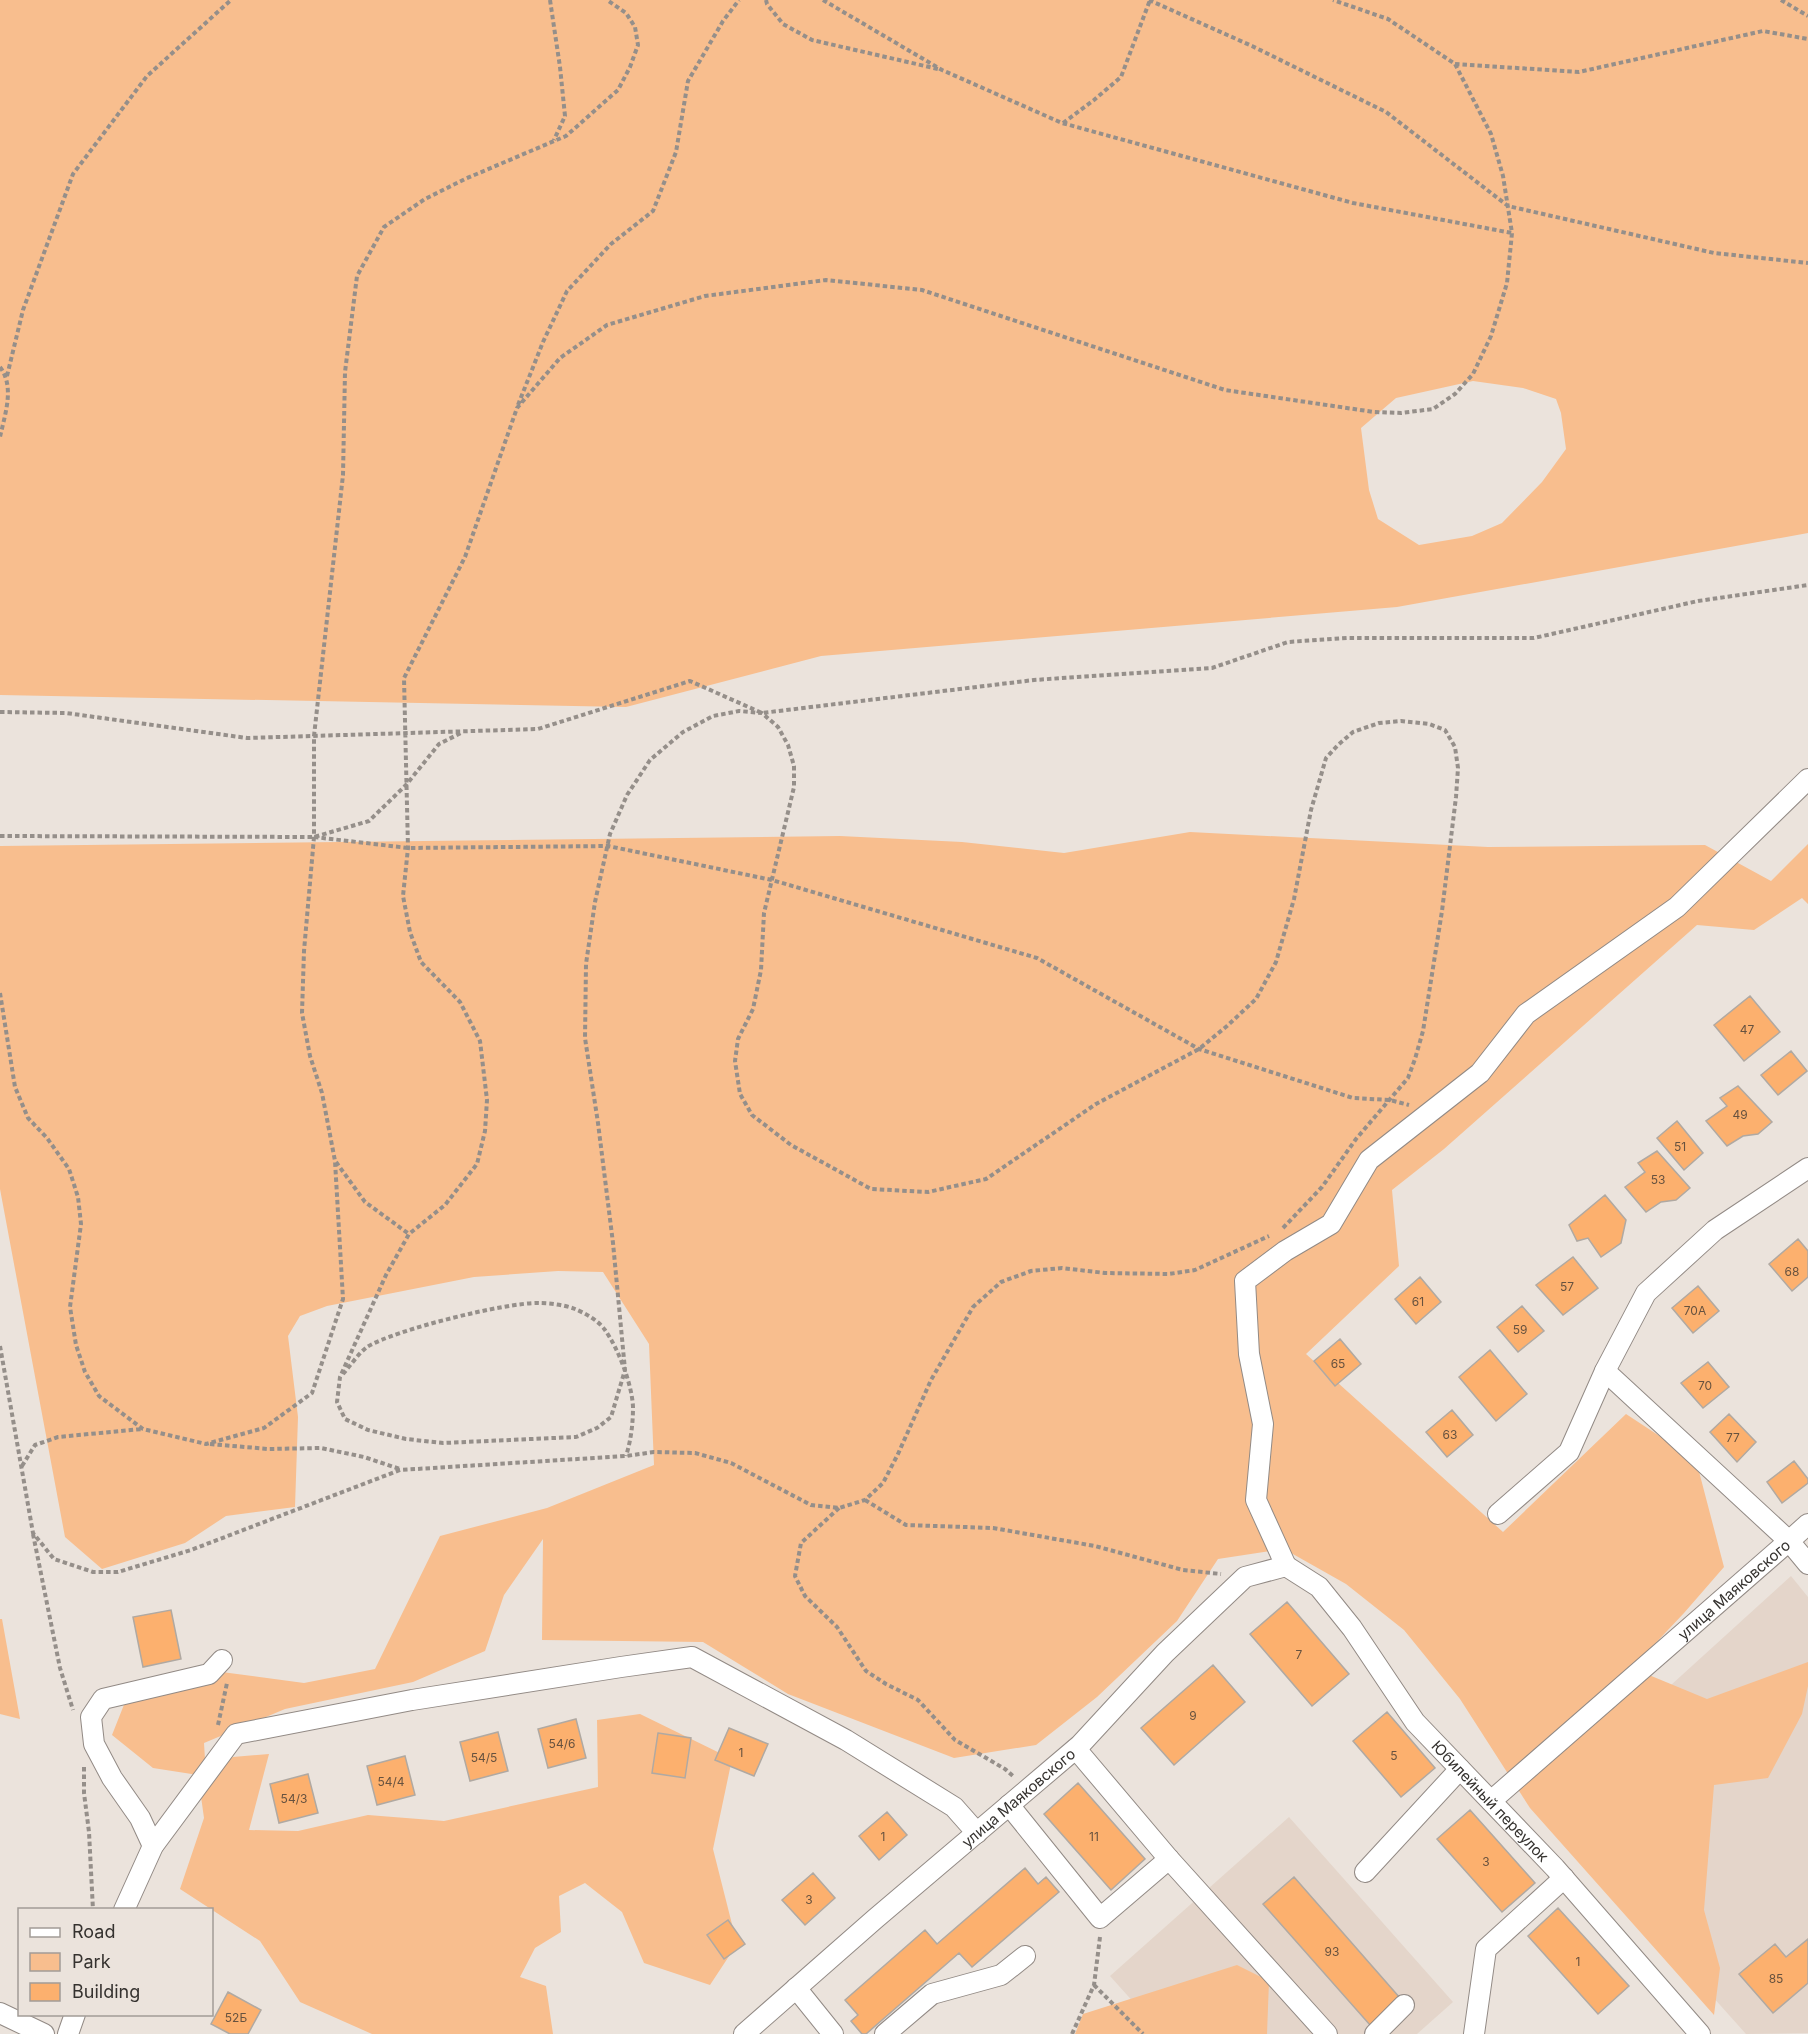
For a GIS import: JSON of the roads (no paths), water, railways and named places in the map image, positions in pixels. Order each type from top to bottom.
[{"type":"street","points":[[1286,1566],[1256,1500],[1263,1424],[1249,1354],[1245,1281],[1285,1251],[1331,1224],[1369,1160],[1480,1073],[1526,1014],[1677,907],[1808,779]]},
{"type":"street","points":[[1498,1514],[1569,1452],[1605,1371],[1646,1293],[1715,1230],[1808,1168]]},
{"type":"street","name":"улица Маяковского","points":[[1491,1801],[1789,1541],[1605,1371]]},
{"type":"street","points":[[1808,1524],[1789,1541],[1808,1564]]},
{"type":"street","name":"улица Маяковского","points":[[744,2034],[1076,1749],[1165,1653],[1245,1577],[1286,1566]]},
{"type":"street","name":"Юбилейный переулок","points":[[1286,1566],[1319,1587],[1352,1628],[1415,1722],[1564,1878],[1700,2034]]},
{"type":"street","points":[[125,1908],[153,1846],[236,1734],[412,1700],[621,1666],[692,1657],[846,1740],[954,1807],[977,1833]]},
{"type":"street","points":[[153,1846],[141,1818],[111,1778],[94,1744],[91,1717],[103,1699],[209,1674],[222,1660]]},
{"type":"street","points":[[1076,1749],[1169,1858],[1327,2034]]},
{"type":"street","points":[[1365,1872],[1460,1769]]},
{"type":"street","points":[[1009,1805],[1100,1918],[1169,1858]]},
{"type":"street","points":[[1474,2034],[1486,1949],[1564,1878]]},
{"type":"street","points":[[885,2034],[932,1994],[1001,1975],[1025,1956]]},
{"type":"street","points":[[796,1989],[833,2034]]},
{"type":"street","points":[[1375,2034],[1404,2005]]},
{"type":"street","points":[[68,2034],[74,2016]]},
{"type":"street","points":[[10,2023],[44,2034]]}]
